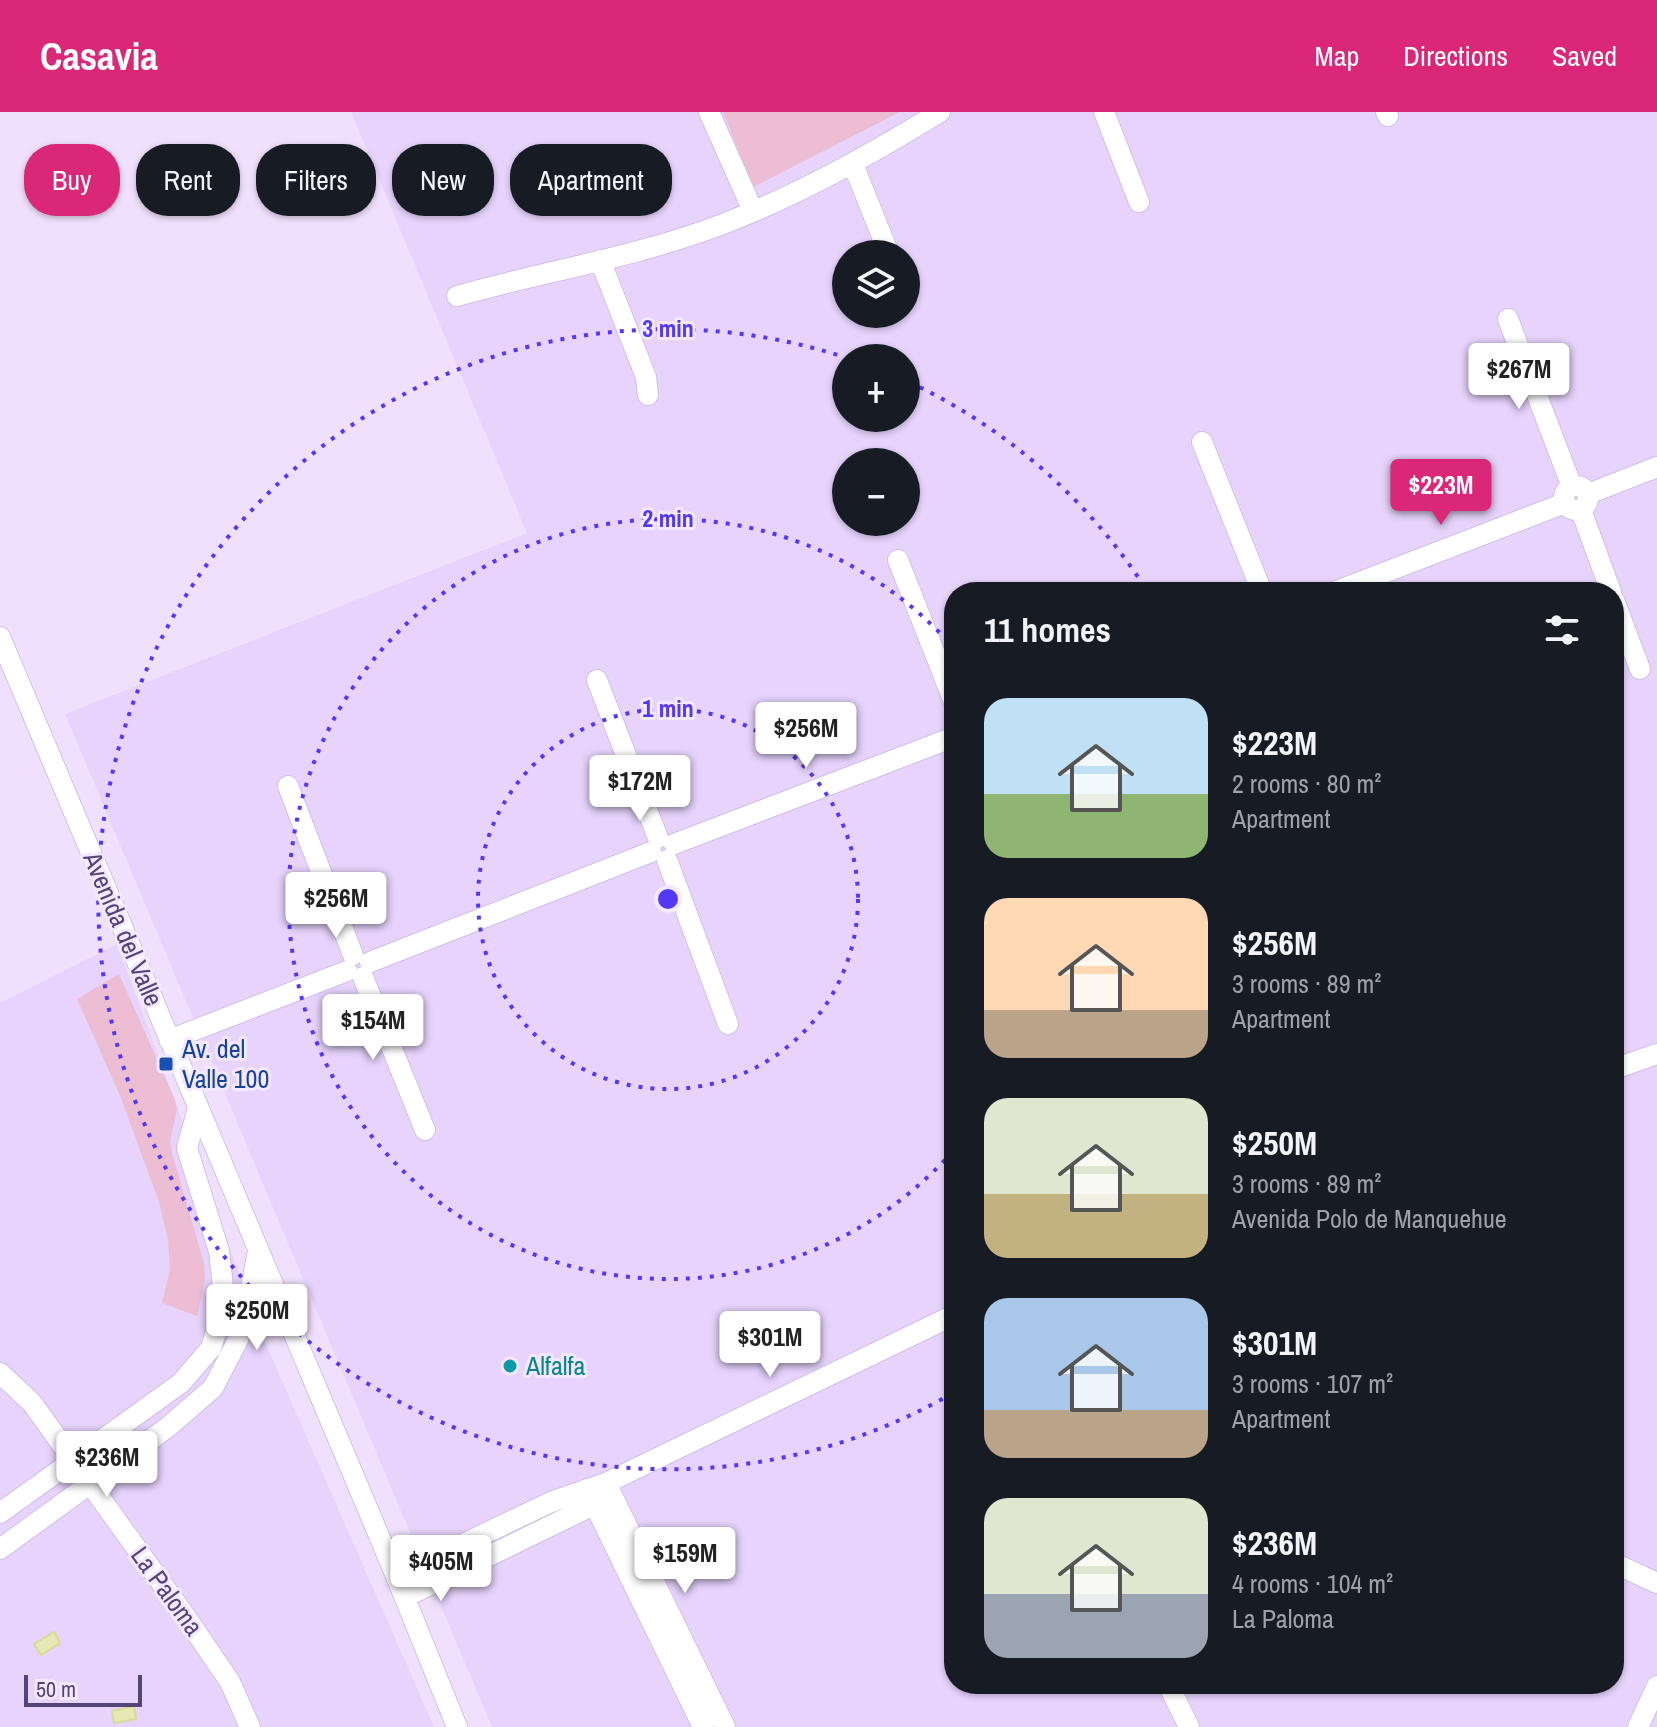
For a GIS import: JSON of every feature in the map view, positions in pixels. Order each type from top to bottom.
[{"type":"street","points":[[709,112],[753,211]]},
{"type":"street","points":[[457,296],[666,243],[753,211],[853,164],[940,112]]},
{"type":"street","points":[[1104,112],[1139,202]]},
{"type":"street","points":[[853,164],[883,240]]},
{"type":"street","points":[[600,260],[646,377],[648,395]]},
{"type":"street","points":[[1508,319],[1607,582]]},
{"type":"street","points":[[1202,442],[1258,582]]},
{"type":"street","points":[[1360,582],[1657,467]]},
{"type":"street","points":[[898,560],[944,677]]},
{"type":"street","points":[[1624,627],[1640,669]]},
{"type":"street","name":"Avenida del Valle","points":[[0,637],[457,1721]]},
{"type":"street","points":[[597,680],[728,1024]]},
{"type":"street","points":[[169,1040],[944,738]]},
{"type":"street","points":[[288,786],[425,1130]]},
{"type":"street","points":[[1624,1066],[1657,1054]]},
{"type":"street","points":[[0,1513],[181,1383],[204,1359],[216,1334],[223,1299],[220,1260],[187,1148],[198,1108]]},
{"type":"street","points":[[0,1549],[168,1427],[213,1388],[229,1361],[242,1327],[258,1251]]},
{"type":"street","points":[[396,1576],[551,1502],[595,1491],[944,1320]]},
{"type":"street","name":"La Paloma","points":[[0,1373],[32,1403],[220,1665],[239,1698],[250,1727]]},
{"type":"street","points":[[405,1597],[583,1510],[595,1491]]},
{"type":"street","points":[[595,1491],[703,1727]]},
{"type":"street","points":[[595,1491],[725,1727]]},
{"type":"street","points":[[1624,1568],[1657,1583]]},
{"type":"street","points":[[1638,1727],[1657,1686]]},
{"type":"street","points":[[1173,1694],[1189,1727]]},
{"type":"shaded area","points":[[351,112],[1657,112],[1657,1727],[492,1727],[65,714],[527,533],[394,216],[494,216],[494,144],[392,144],[392,210],[376,172],[376,144],[364,144]]},
{"type":"shaded area","points":[[723,112],[900,112],[753,187]]},
{"type":"shaded area","points":[[117,944],[261,1333],[434,1727],[0,1727],[0,1003]]},
{"type":"shaded area","points":[[119,974],[175,1100],[177,1109],[170,1142],[204,1263],[205,1279],[197,1316],[162,1303],[170,1269],[168,1240],[159,1202],[121,1098],[77,999]]},
{"type":"shaded area","points":[[54,1632],[60,1643],[41,1655],[34,1644]]},
{"type":"shaded area","points":[[134,1706],[136,1719],[114,1723],[112,1711]]},
{"type":"place","name":"Av. del Valle 100","points":[[166,1064]]},
{"type":"place","name":"Alfalfa","points":[[510,1366]]}]
